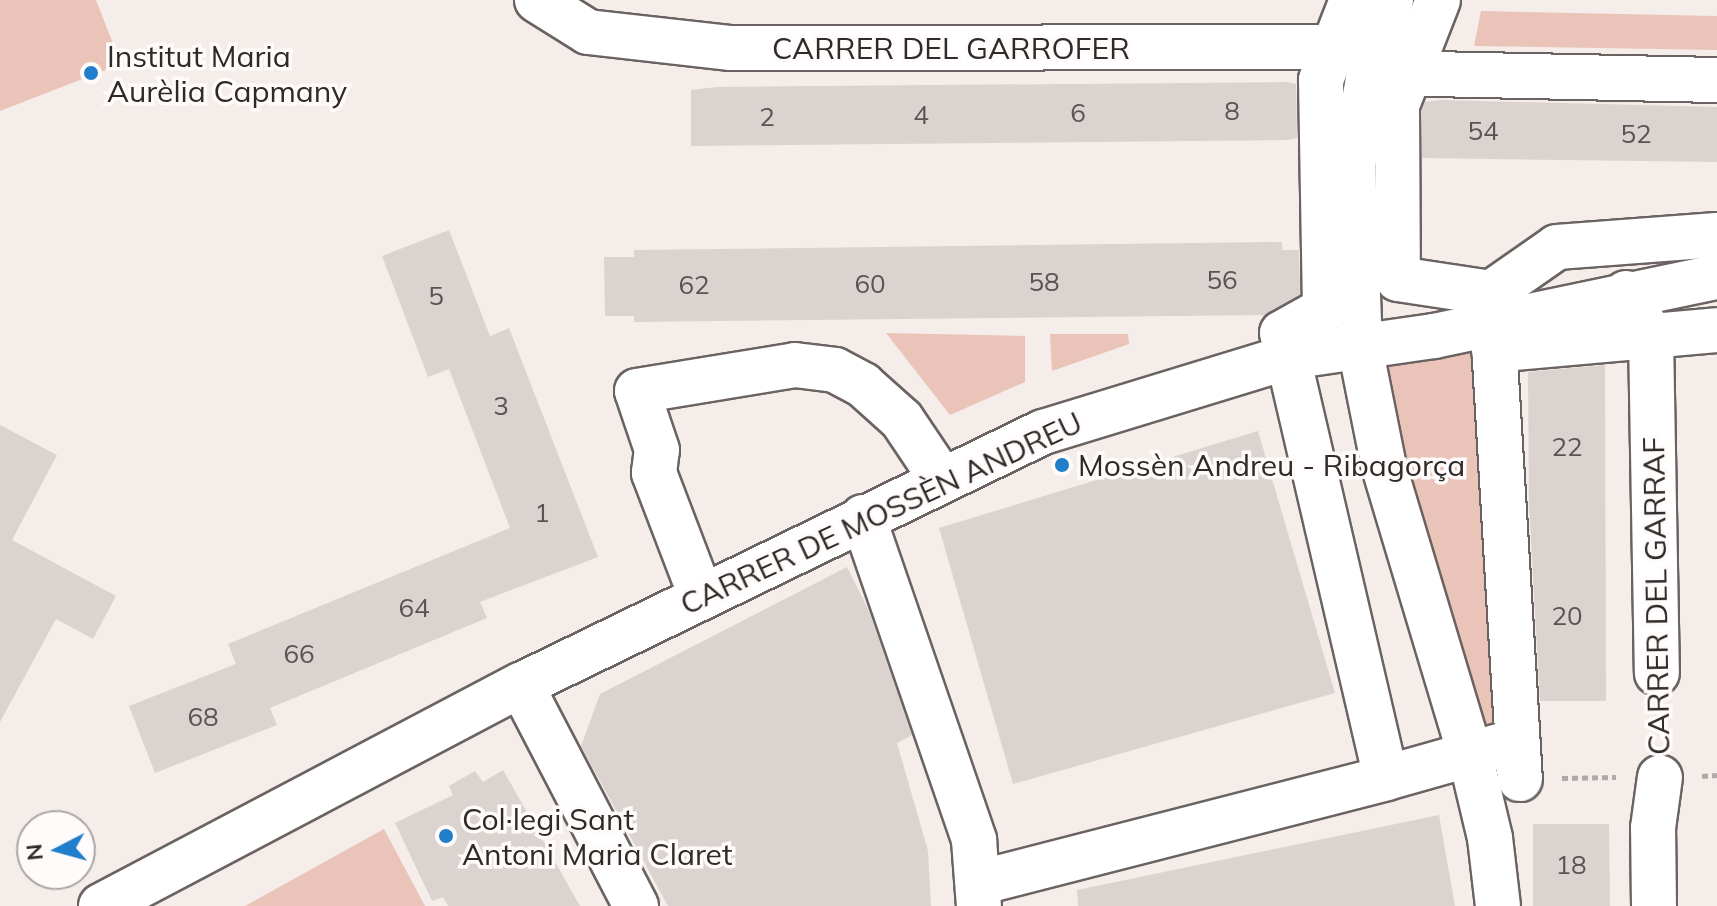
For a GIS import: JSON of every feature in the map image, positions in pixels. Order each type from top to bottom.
[{"type":"street","name":"CARRER DEL GARROFER","points":[[537,0],[588,32],[731,48],[1372,60],[1717,80]]},
{"type":"street","points":[[1352,0],[1372,60],[1397,105],[1398,279],[1492,322],[1651,336],[1717,330]]},
{"type":"street","points":[[1391,0],[1372,60],[1351,209],[1360,347],[1384,467],[1470,754],[1498,906]]},
{"type":"street","points":[[1386,778],[1282,333],[1325,309],[1321,80],[1372,60],[1438,0]]},
{"type":"street","points":[[863,517],[974,840],[978,895],[1470,754],[1518,760],[1492,322],[1557,247],[1717,235]]},
{"type":"street","name":"CARRER DE MOSSÈN ANDREU","points":[[101,906],[521,685],[941,478],[1108,408],[1288,357],[1360,347],[1717,277]]},
{"type":"street","name":"CARRER DEL GARRAF","points":[[1626,293],[1651,336],[1657,673]]},
{"type":"street","points":[[701,596],[654,473],[657,450],[637,391],[795,365],[835,370],[863,385],[902,420],[941,478]]},
{"type":"street","points":[[521,685],[636,906]]},
{"type":"street","name":"CARRER DEL GARRAF","points":[[1654,906],[1653,828],[1660,777]]},
{"type":"path","name":"CARRER DEL GARRAF","points":[[1657,673],[1660,777]]},
{"type":"path","points":[[1518,760],[1660,777],[1717,775]]},
{"type":"shaded area","points":[[0,0],[96,0],[121,64],[0,111]]},
{"type":"shaded area","points":[[1481,11],[1717,16],[1717,50],[1474,46]]},
{"type":"shaded area","points":[[1620,303],[1512,365],[1526,796],[1491,798],[1374,356]]},
{"type":"shaded area","points":[[886,333],[1025,336],[1025,382],[950,415]]},
{"type":"shaded area","points":[[1050,334],[1128,334],[1129,344],[1052,371]]},
{"type":"shaded area","points":[[384,829],[425,906],[245,906]]},
{"type":"building","points":[[1296,84],[1297,138],[1289,140],[691,146],[691,90],[717,87]]},
{"type":"building","points":[[1425,102],[1717,107],[1717,162],[1422,158],[1422,110]]},
{"type":"building","points":[[449,230],[490,336],[509,328],[598,557],[480,602],[487,618],[270,708],[277,725],[155,773],[129,706],[236,664],[228,644],[510,528],[449,369],[428,377],[382,256]]},
{"type":"building","points":[[1282,242],[1282,250],[1299,250],[1300,294],[1266,315],[634,322],[634,316],[605,316],[604,257],[634,257],[634,250]]},
{"type":"building","points":[[1605,365],[1606,701],[1540,701],[1529,504],[1528,372]]},
{"type":"building","points":[[0,425],[57,455],[12,540],[116,596],[93,639],[56,619],[0,722]]},
{"type":"building","points":[[1258,431],[1335,693],[1013,784],[939,528]]},
{"type":"building","points":[[847,567],[869,611],[912,735],[897,743],[928,851],[931,906],[668,906],[581,746],[600,694]]},
{"type":"building","points":[[503,770],[580,906],[448,906],[443,897],[432,901],[395,823],[453,795],[449,786],[475,771],[483,782]]},
{"type":"building","points":[[1439,815],[1455,906],[1078,906],[1077,890]]},
{"type":"building","points":[[1533,824],[1609,824],[1610,906],[1533,906]]},
{"type":"place","name":"Institut Maria Aurèlia Capmany","points":[[91,73]]},
{"type":"place","name":"Mossèn Andreu - Ribagorça","points":[[1062,465]]},
{"type":"place","name":"Col·legi Sant Antoni Maria Claret","points":[[446,836]]}]
